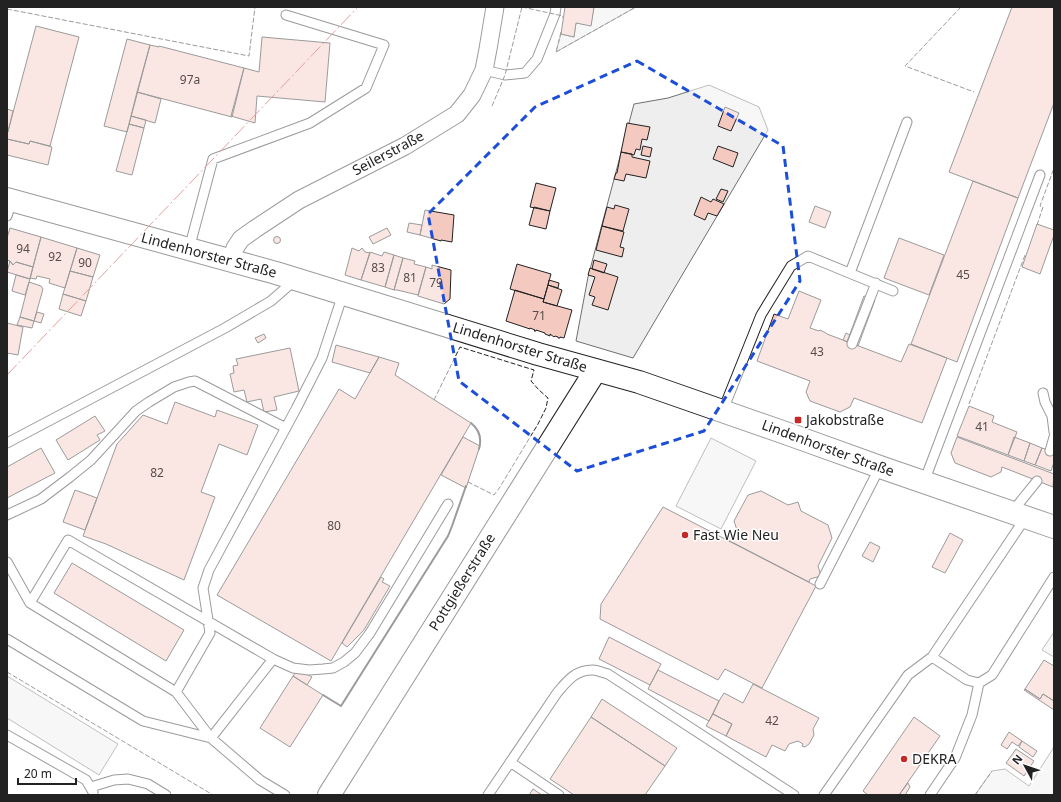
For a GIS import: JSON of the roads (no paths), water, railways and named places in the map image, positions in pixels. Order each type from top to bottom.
[{"type":"street","name":"Seilerstraße","points":[[231,261],[235,248],[241,239],[299,200],[405,146],[457,114],[472,95],[484,70],[495,7]]},
{"type":"street","name":"Lindenhorster Straße","points":[[9,205],[189,249],[343,294],[538,354],[639,382],[723,410],[880,467],[1054,527]]},
{"type":"street","name":"Pottgießerstraße","points":[[329,795],[596,370]]},
{"type":"lane","points":[[484,70],[505,74],[525,72],[537,59],[555,14],[556,7]]},
{"type":"lane","points":[[189,249],[213,159],[310,123],[366,88],[384,45],[286,15]]},
{"type":"lane","points":[[850,273],[907,122]]},
{"type":"lane","points":[[924,482],[1040,175]]},
{"type":"lane","points":[[723,410],[761,315],[791,266],[808,256],[894,291]]},
{"type":"lane","points":[[7,443],[224,328],[270,301],[296,280]]},
{"type":"lane","points":[[852,344],[876,283]]},
{"type":"lane","points":[[176,692],[210,633],[203,588],[209,570],[322,358],[343,294]]},
{"type":"lane","points":[[7,515],[41,499],[91,460],[136,411],[174,387],[189,382],[195,381],[286,428]]},
{"type":"lane","points":[[1043,393],[1045,402],[1052,416],[1054,432]]},
{"type":"lane","points":[[1050,450],[1054,437]]},
{"type":"lane","points":[[820,584],[880,467]]},
{"type":"lane","points":[[824,795],[908,675],[932,657],[1019,515],[1038,481]]},
{"type":"lane","points":[[30,603],[68,540],[273,659],[293,668],[309,670],[333,668],[344,662],[355,653],[370,633],[448,504]]},
{"type":"lane","points":[[7,562],[30,603],[176,692],[211,738],[260,780],[285,795]]},
{"type":"lane","points":[[930,795],[955,758],[972,715],[980,683],[992,675],[1054,576]]},
{"type":"lane","points":[[7,639],[143,720],[211,738]]},
{"type":"lane","points":[[932,657],[967,680],[980,683]]},
{"type":"lane","points":[[211,738],[273,659]]},
{"type":"lane","points":[[488,795],[566,682],[576,674],[593,670],[608,674],[794,795]]},
{"type":"lane","points":[[7,735],[86,780],[92,791],[114,780],[128,779],[148,784],[166,795]]},
{"type":"lane","points":[[510,762],[559,795]]},
{"type":"place","name":"Jakobstraße","points":[[798,420]]},
{"type":"place","name":"Fast Wie Neu","points":[[685,535]]},
{"type":"place","name":"DEKRA","points":[[904,759]]}]
